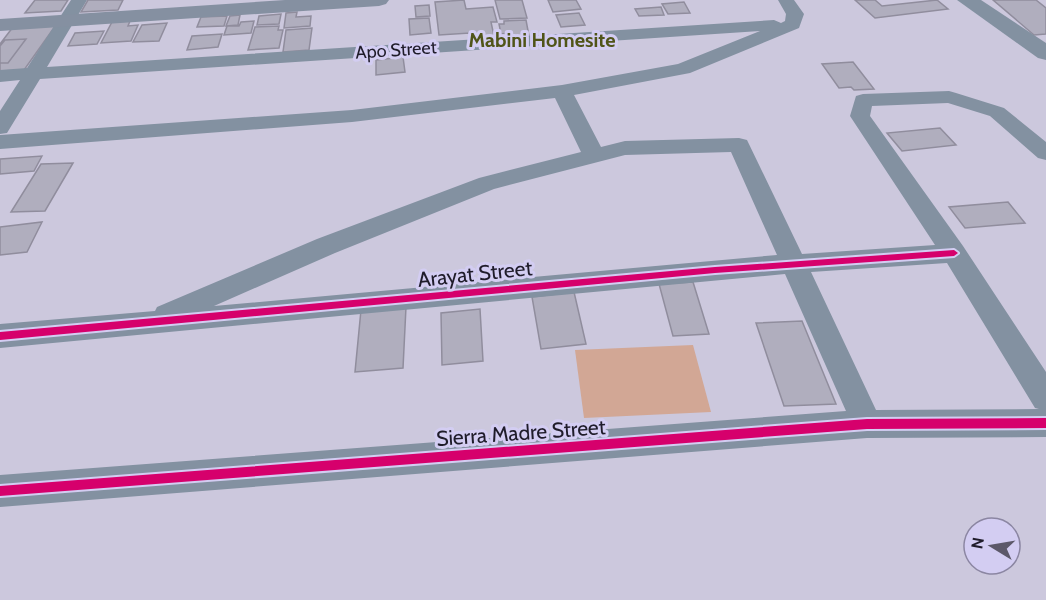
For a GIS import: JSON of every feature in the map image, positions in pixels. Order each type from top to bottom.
[{"type":"main road","points":[[0,25],[379,0]]},
{"type":"street","points":[[0,128],[79,0]]},
{"type":"street","points":[[0,142],[352,116],[562,91],[683,69],[793,24],[795,14],[786,0]]},
{"type":"street","points":[[967,0],[1043,49]]},
{"type":"street","name":"Apo Street","points":[[0,76],[793,24]]},
{"type":"street","points":[[562,91],[594,155]]},
{"type":"street","points":[[1046,153],[997,112],[949,97],[863,100],[860,116],[954,253],[1046,398]]},
{"type":"street","points":[[144,324],[326,246],[487,183],[625,148],[739,145],[867,424]]},
{"type":"street","name":"Arayat Street","points":[[0,336],[794,262],[954,253]]},
{"type":"street","name":"Sierra Madre Street","points":[[0,491],[867,424],[1046,423]]},
{"type":"shaded area","points":[[693,345],[711,412],[584,418],[575,350]]},
{"type":"building","points":[[35,0],[68,0],[61,11],[25,13]]},
{"type":"building","points":[[88,0],[123,0],[118,10],[81,12]]},
{"type":"building","points":[[464,0],[466,9],[493,7],[497,22],[491,22],[494,36],[471,38],[470,33],[439,35],[435,2]]},
{"type":"building","points":[[495,0],[522,0],[527,18],[500,19]]},
{"type":"building","points":[[548,0],[576,0],[581,9],[553,12]]},
{"type":"building","points":[[855,0],[875,0],[882,6],[937,0],[948,9],[875,18]]},
{"type":"building","points":[[993,0],[1036,0],[1046,8],[1046,34],[1034,35]]},
{"type":"building","points":[[684,2],[690,13],[668,14],[662,4]]},
{"type":"building","points":[[429,5],[430,16],[416,17],[415,6]]},
{"type":"building","points":[[661,7],[664,15],[639,16],[635,9]]},
{"type":"building","points":[[297,12],[296,17],[311,16],[310,26],[284,28],[286,13]]},
{"type":"building","points":[[579,13],[585,25],[561,27],[556,15]]},
{"type":"building","points":[[281,14],[279,24],[257,25],[259,16]]},
{"type":"building","points":[[240,15],[238,25],[226,26],[230,16]]},
{"type":"building","points":[[227,16],[224,26],[197,27],[201,17]]},
{"type":"building","points":[[429,18],[431,33],[410,35],[409,19]]},
{"type":"building","points":[[526,20],[529,36],[509,37],[508,33],[501,34],[499,24],[504,24],[504,21]]},
{"type":"building","points":[[130,21],[128,26],[138,25],[131,41],[101,43],[112,22]]},
{"type":"building","points":[[254,21],[251,33],[224,35],[227,26],[239,26],[241,22]]},
{"type":"building","points":[[167,23],[159,41],[133,42],[142,25]]},
{"type":"building","points":[[56,25],[24,70],[0,71],[0,44],[13,27]]},
{"type":"building","points":[[279,26],[278,30],[283,30],[279,48],[248,50],[255,27]]},
{"type":"building","points":[[312,28],[309,50],[283,52],[286,30]]},
{"type":"building","points":[[104,31],[97,44],[68,46],[75,33]]},
{"type":"building","points":[[222,34],[218,47],[187,50],[192,36]]},
{"type":"building","points":[[26,39],[8,63],[0,63],[0,46],[5,40]]},
{"type":"building","points":[[403,57],[405,72],[376,75],[376,60]]},
{"type":"building","points":[[853,62],[874,89],[839,88],[822,64]]},
{"type":"building","points":[[940,128],[956,145],[902,151],[887,133]]},
{"type":"building","points":[[42,156],[34,171],[0,174],[0,159]]},
{"type":"building","points":[[73,163],[45,211],[11,212],[41,164]]},
{"type":"building","points":[[1008,202],[1025,223],[965,228],[949,207]]},
{"type":"building","points":[[42,222],[27,252],[0,255],[0,227]]},
{"type":"building","points":[[693,282],[709,334],[673,336],[659,284]]},
{"type":"building","points":[[574,292],[586,344],[541,349],[532,297]]},
{"type":"building","points":[[406,307],[403,368],[355,372],[361,310]]},
{"type":"building","points":[[480,309],[483,361],[442,365],[441,313]]},
{"type":"building","points":[[802,321],[836,404],[784,406],[756,323]]},
{"type":"cycle path","points":[[0,336],[715,270],[954,253]]},
{"type":"cycle path","points":[[0,491],[867,424],[1046,423]]},
{"type":"district","name":"Mabini Homesite","points":[[542,40]]}]
